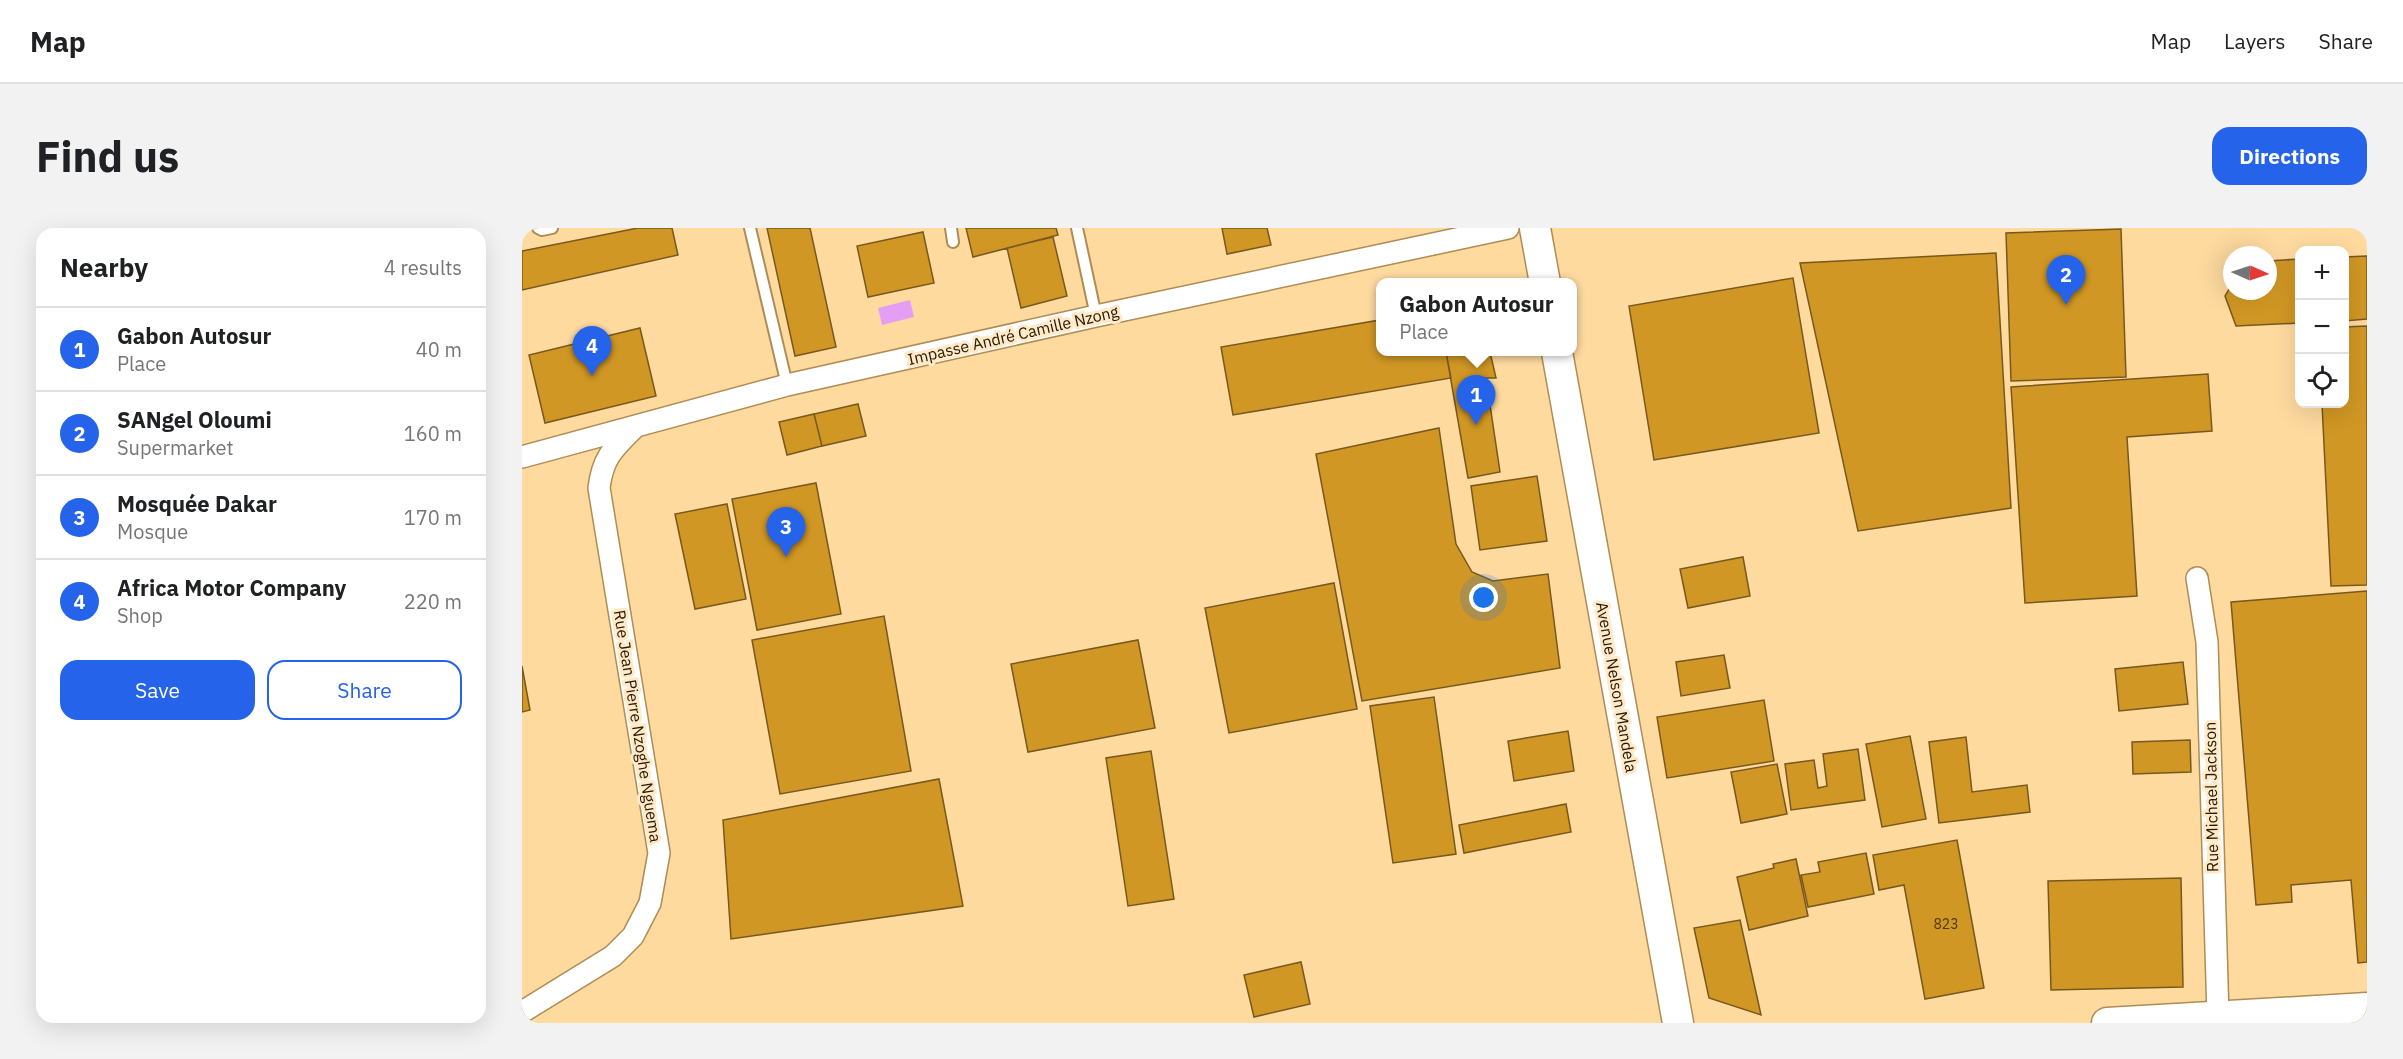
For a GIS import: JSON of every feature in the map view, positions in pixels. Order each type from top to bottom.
[{"type":"main road","points":[[1535,228],[1544,278]]},
{"type":"main road","name":"Avenue Nelson Mandela","points":[[1558,356],[1677,1023]]},
{"type":"main road","points":[[2107,1023],[2367,1008]]},
{"type":"street","name":"Impasse André Camille Nzong","points":[[522,457],[787,385],[1508,228]]},
{"type":"street","name":"Rue Jean Pierre Nzoghe Nguema","points":[[522,1012],[613,956],[633,936],[650,903],[659,853],[599,488],[602,468],[614,448],[636,425]]},
{"type":"street","name":"Rue Michael Jackson","points":[[2198,578],[2207,642],[2218,1017]]},
{"type":"lane","points":[[538,228],[542,230],[552,228]]},
{"type":"lane","points":[[750,228],[787,385]]},
{"type":"lane","points":[[951,228],[953,242]]},
{"type":"lane","points":[[1077,228],[1096,316]]},
{"type":"shaded area","points":[[910,300],[914,317],[882,325],[878,308]]},
{"type":"building","points":[[638,228],[672,228],[678,255],[522,290],[522,251]]},
{"type":"building","points":[[767,228],[810,228],[836,347],[795,356]]},
{"type":"building","points":[[966,228],[1056,228],[1058,235],[973,257]]},
{"type":"building","points":[[1222,228],[1267,228],[1271,245],[1227,254]]},
{"type":"building","points":[[2121,229],[2126,377],[2011,381],[2006,233]]},
{"type":"building","points":[[923,232],[934,283],[868,297],[857,246]]},
{"type":"building","points":[[1053,237],[1067,296],[1021,308],[1007,248]]},
{"type":"building","points":[[1996,253],[2011,508],[1858,531],[1800,263]]},
{"type":"building","points":[[2367,256],[2367,319],[2349,321],[2349,257]]},
{"type":"building","points":[[2295,259],[2295,323],[2236,326],[2226,300],[2277,300],[2277,260]]},
{"type":"building","points":[[1793,278],[1819,433],[1654,460],[1629,306]]},
{"type":"building","points":[[1376,321],[1376,356],[1447,356],[1451,378],[1233,415],[1221,347]]},
{"type":"building","points":[[2367,326],[2367,585],[2331,586],[2322,408],[2349,408],[2349,327]]},
{"type":"building","points":[[640,328],[656,396],[545,423],[529,355]]},
{"type":"building","points":[[1447,356],[1491,356],[1496,378],[1486,378],[1500,472],[1468,478]]},
{"type":"building","points":[[2208,374],[2212,431],[2127,437],[2137,596],[2025,603],[2011,387]]},
{"type":"building","points":[[858,404],[866,436],[822,446],[814,414]]},
{"type":"building","points":[[814,414],[822,446],[787,455],[779,422]]},
{"type":"building","points":[[1439,428],[1456,544],[1472,572],[1493,581],[1548,574],[1560,668],[1362,701],[1316,454]]},
{"type":"building","points":[[1537,476],[1547,541],[1480,550],[1471,486]]},
{"type":"building","points":[[816,483],[841,614],[757,630],[732,499]]},
{"type":"building","points":[[727,504],[746,599],[695,609],[675,514]]},
{"type":"building","points":[[1743,557],[1750,596],[1688,608],[1680,569]]},
{"type":"building","points":[[1334,583],[1357,709],[1229,733],[1205,608]]},
{"type":"building","points":[[2367,591],[2367,962],[2358,963],[2351,880],[2291,885],[2292,902],[2256,905],[2231,602]]},
{"type":"building","points":[[884,616],[911,771],[780,794],[752,640]]},
{"type":"building","points":[[1138,640],[1155,728],[1028,752],[1011,664]]},
{"type":"building","points":[[1724,655],[1730,688],[1681,696],[1676,662]]},
{"type":"building","points":[[2183,662],[2188,704],[2119,711],[2115,669]]},
{"type":"building","points":[[522,666],[530,710],[522,712]]},
{"type":"building","points":[[1434,697],[1456,854],[1393,863],[1370,706]]},
{"type":"building","points":[[1764,700],[1774,761],[1667,778],[1657,717]]},
{"type":"building","points":[[1568,731],[1574,771],[1514,781],[1508,741]]},
{"type":"building","points":[[1910,736],[1926,819],[1882,827],[1866,744]]},
{"type":"building","points":[[1966,737],[1972,792],[2027,785],[2030,812],[1939,823],[1929,742]]},
{"type":"building","points":[[2190,740],[2191,772],[2133,774],[2132,742]]},
{"type":"building","points":[[1858,749],[1865,800],[1791,810],[1785,764],[1814,760],[1818,788],[1827,786],[1823,754]]},
{"type":"building","points":[[1151,751],[1174,899],[1128,906],[1106,758]]},
{"type":"building","points":[[1777,764],[1787,814],[1741,823],[1731,772]]},
{"type":"building","points":[[939,779],[963,906],[731,939],[723,820]]},
{"type":"building","points":[[1566,804],[1571,832],[1464,853],[1459,825]]},
{"type":"building","points":[[1957,840],[1984,988],[1925,999],[1904,885],[1879,890],[1873,855]]},
{"type":"building","points":[[1866,853],[1874,894],[1808,907],[1801,875],[1820,872],[1818,862]]},
{"type":"building","points":[[1796,859],[1808,916],[1749,930],[1737,877],[1774,868],[1773,864]]},
{"type":"building","points":[[2181,878],[2183,987],[2051,990],[2048,881]]},
{"type":"building","points":[[1740,920],[1761,1015],[1709,998],[1694,928]]},
{"type":"building","points":[[1301,962],[1310,1004],[1254,1017],[1244,975]]},
{"type":"place","name":"SANgel Oloumi","points":[[2066,305]]},
{"type":"place","name":"Africa Motor Company","points":[[592,376]]},
{"type":"place","name":"Gabon Autosur","points":[[1476,425]]},
{"type":"place","name":"Mosquée Dakar","points":[[786,557]]}]
